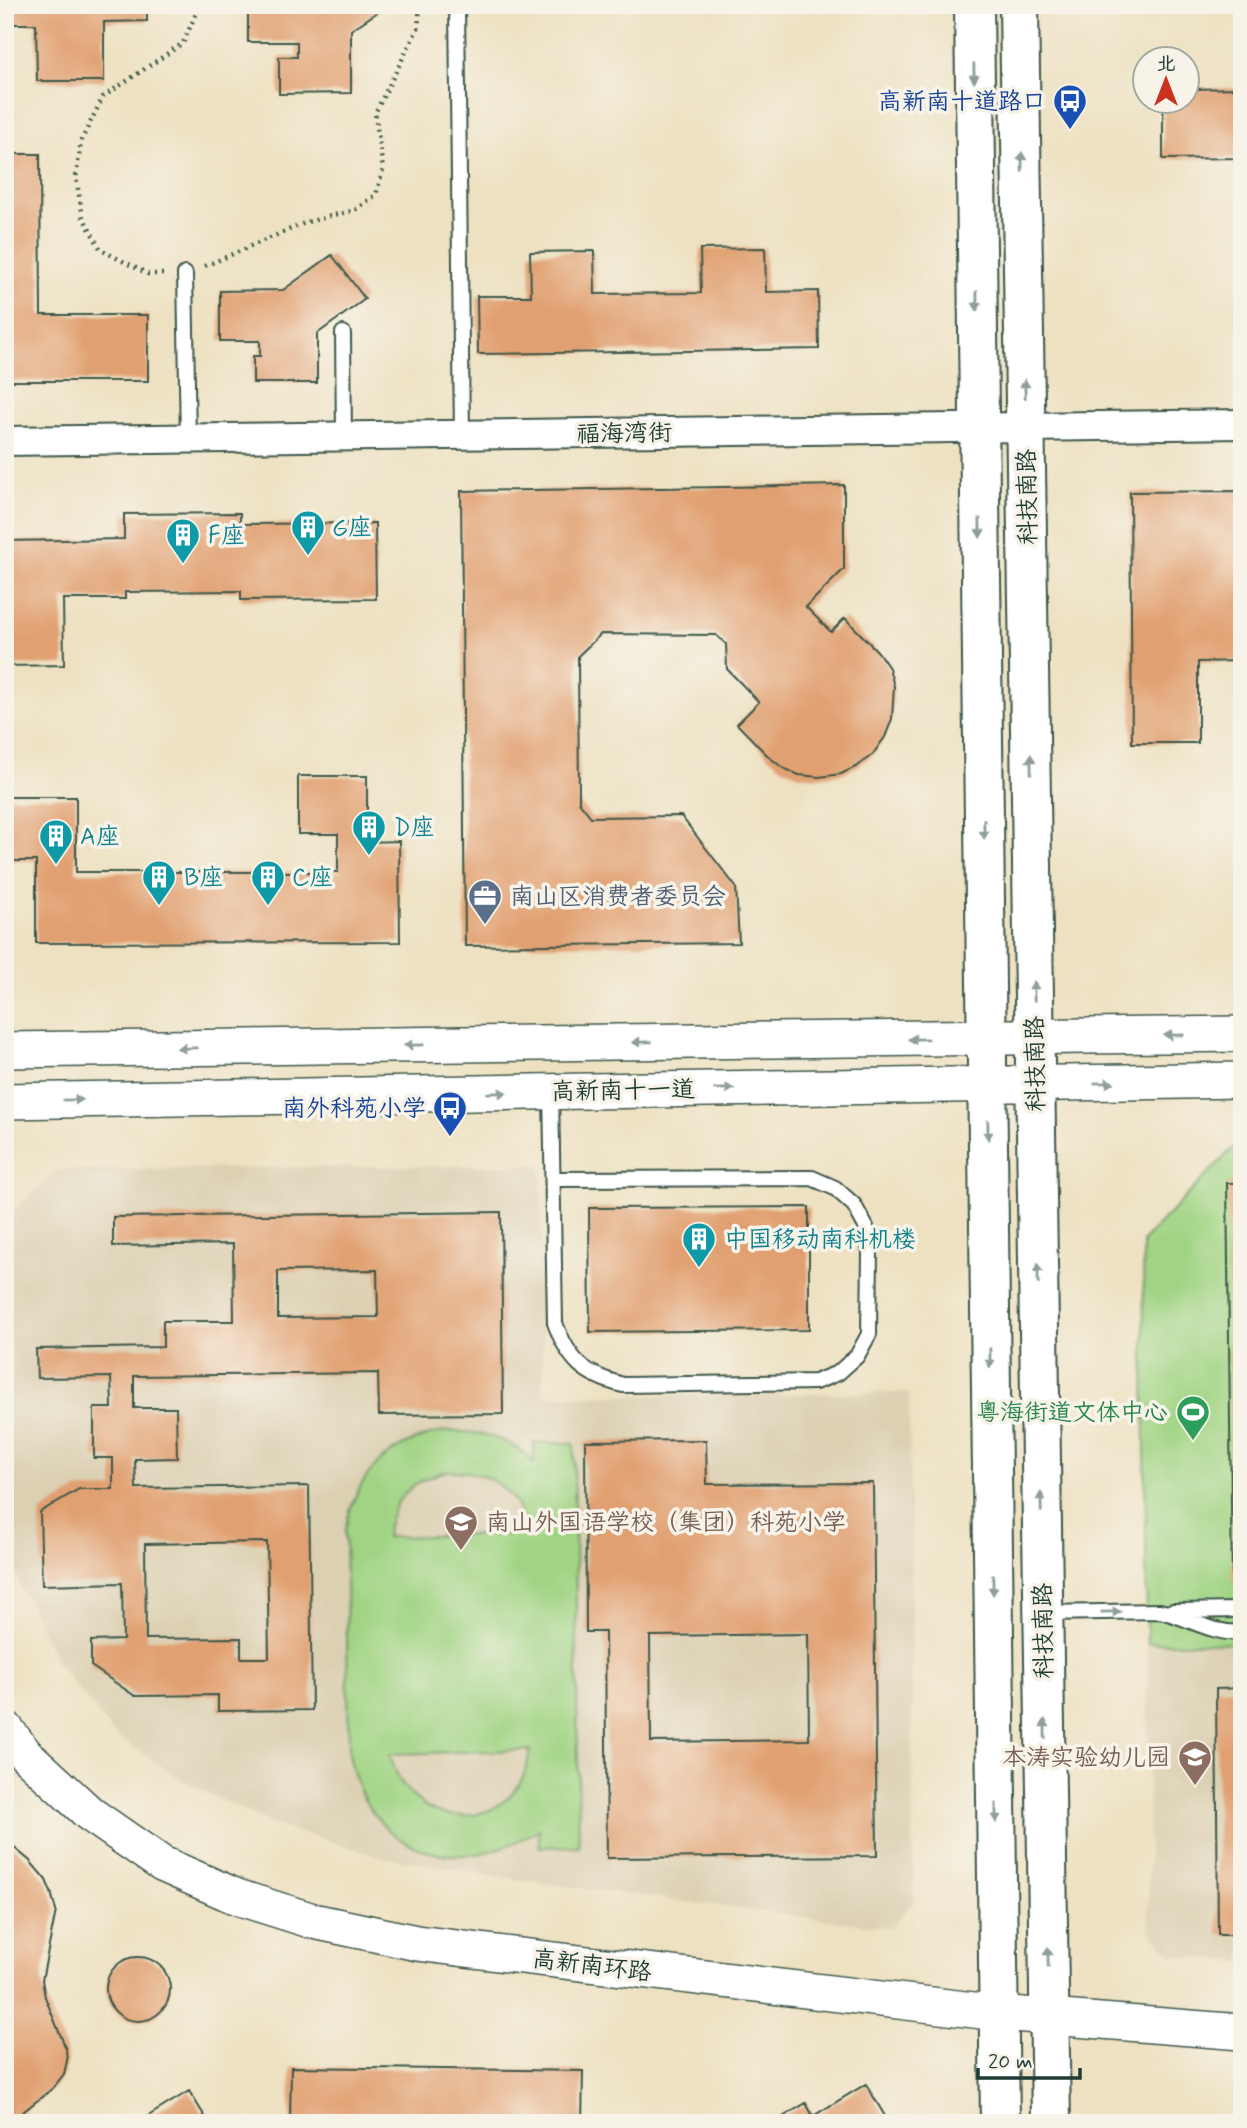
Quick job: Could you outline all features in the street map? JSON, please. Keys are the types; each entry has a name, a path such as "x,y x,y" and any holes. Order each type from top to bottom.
{"main road":[{"name":"科技南路","path":"974,5 1000,2123"},
{"name":"科技南路","path":"1019,5 1051,2123"}],"street":[{"name":"福海湾街","path":"5,442 1242,424"},
{"name":"高新南十一道","path":"5,1050 1242,1034"},
{"name":"高新南十一道","path":"5,1101 1242,1080"},
{"name":"高新南环路","path":"5,1728 25,1754 90,1814 162,1864 237,1897 313,1921 416,1943 999,2014 1242,2032"}],"lane":[{"path":"457,5 462,435"},
{"path":"185,274 188,439"},
{"path":"343,333 344,437"},
{"path":"551,1092 555,1323 563,1346 578,1365 599,1379 623,1385 815,1382 838,1373 857,1356 869,1334 870,1252 866,1227 854,1205 835,1188 812,1178 553,1179"},
{"path":"1043,1613 1242,1610"},
{"path":"1160,1611 1174,1614 1205,1628 1242,1633"}],"path":[{"path":"200,5 183,43 103,97 81,141 76,178 82,217 101,250 148,274 185,274 307,222 355,210 376,195 383,169 374,113 418,27 420,5"}],"shaded area":[{"name":"南山外国语学校（集团）科苑小学","path":"541,1165 543,1396 909,1393 914,1901 890,1928 527,1881 382,1857 272,1824 186,1783 112,1732 58,1664 18,1581 5,1523 5,1218 57,1170"},
{"name":"本涛实验幼儿园","path":"1147,1643 1242,1643 1242,1962 1172,1955 1149,1930"}],"green space":[{"name":"粤海街道文体中心","path":"1242,1142 1242,1643 1147,1643 1143,1241 1238,1143"},
{"path":"447,1431 483,1435 516,1447 534,1463 534,1443 574,1443 579,1846 539,1847 539,1829 508,1845 477,1854 447,1855 420,1849 395,1835 374,1815 359,1787 349,1753 345,1531 357,1492 378,1463 408,1443","holes":["448,1471 477,1474 500,1486 517,1506 527,1534 386,1537 393,1512 405,1493 423,1480","530,1750 523,1778 508,1798 487,1811 464,1816 441,1813 419,1802 401,1782 390,1754"]}],"building":[{"path":"5,5 147,5 147,21 104,22 104,81 37,81 36,24 5,24"},
{"path":"248,5 388,5 351,30 351,93 279,94 279,57 297,57 297,42 248,42"},
{"path":"1242,88 1242,158 1163,159 1163,116 1202,116 1202,89"},
{"path":"5,154 40,154 41,315 148,315 148,381 5,381"},
{"path":"765,248 766,292 818,291 819,349 478,354 477,296 531,296 530,252 594,251 595,294 701,293 700,249"},
{"path":"332,255 365,299 317,334 317,383 253,383 253,356 260,356 260,341 220,341 220,291 283,290"},
{"path":"844,485 844,569 806,607 831,632 845,618 878,652 889,668 894,686 892,719 885,737 873,754 858,766 841,774 819,777 799,775 783,768 769,757 737,724 759,702 727,669 726,644 716,635 601,634 578,656 579,802 591,817 681,816 736,887 739,943 465,946 461,491"},
{"path":"1242,491 1242,661 1198,662 1198,743 1132,743 1130,492"},
{"path":"240,513 240,524 375,523 376,599 241,600 241,591 125,592 125,599 63,599 64,665 5,666 5,541 124,539 124,514"},
{"path":"298,776 367,776 367,842 399,841 400,942 36,943 36,861 5,861 5,797 76,797 76,872 338,872 338,834 298,834"},
{"path":"1227,1183 1242,1183 1242,1581 1232,1581"},
{"name":"中国移动南科机楼","path":"809,1207 809,1330 590,1332 589,1208"},
{"path":"501,1212 503,1414 379,1415 378,1373 134,1376 134,1408 176,1408 177,1458 135,1459 136,1488 309,1486 312,1710 218,1711 218,1695 135,1696 91,1666 91,1641 123,1640 122,1583 42,1585 40,1512 79,1489 113,1489 113,1458 94,1458 94,1408 112,1408 111,1377 37,1378 36,1349 163,1347 163,1321 234,1321 233,1244 113,1246 113,1217","holes":["377,1270 378,1317 278,1318 278,1271","267,1542 269,1658 241,1658 241,1638 146,1639 145,1544"]},
{"path":"706,1440 707,1484 873,1483 877,1856 607,1858 605,1632 586,1632 585,1441","holes":["808,1634 809,1740 651,1742 650,1636"]},
{"path":"1242,1688 1242,1935 1218,1935 1216,1689"},
{"path":"5,1840 30,1861 46,1880 51,1892 56,1911 42,1980 45,1997 66,2049 67,2061 64,2074 53,2088 9,2123 5,2123"},
{"path":"138,1957 156,1963 164,1971 170,1989 164,2007 156,2015 138,2021 120,2015 112,2007 106,1989 112,1971 120,1963"},
{"path":"291,2067 583,2071 582,2123 327,2123 290,2120"},
{"path":"866,2084 889,2123 773,2123 806,2103 813,2116"},
{"path":"189,2091 209,2123 137,2123"}],"place":[{"name":"高新南十道路口","path":"1070,131"},
{"name":"G座","path":"308,557"},
{"name":"F座","path":"183,565"},
{"name":"D座","path":"369,857"},
{"name":"A座","path":"56,866"},
{"name":"B座","path":"159,907"},
{"name":"C座","path":"268,907"},
{"name":"南山区消费者委员会","path":"485,926"},
{"name":"南外科苑小学","path":"450,1138"},
{"name":"中国移动南科机楼","path":"699,1269"},
{"name":"粤海街道文体中心","path":"1193,1442"},
{"name":"南山外国语学校（集团）科苑小学","path":"461,1552"},
{"name":"本涛实验幼儿园","path":"1195,1787"}]}
